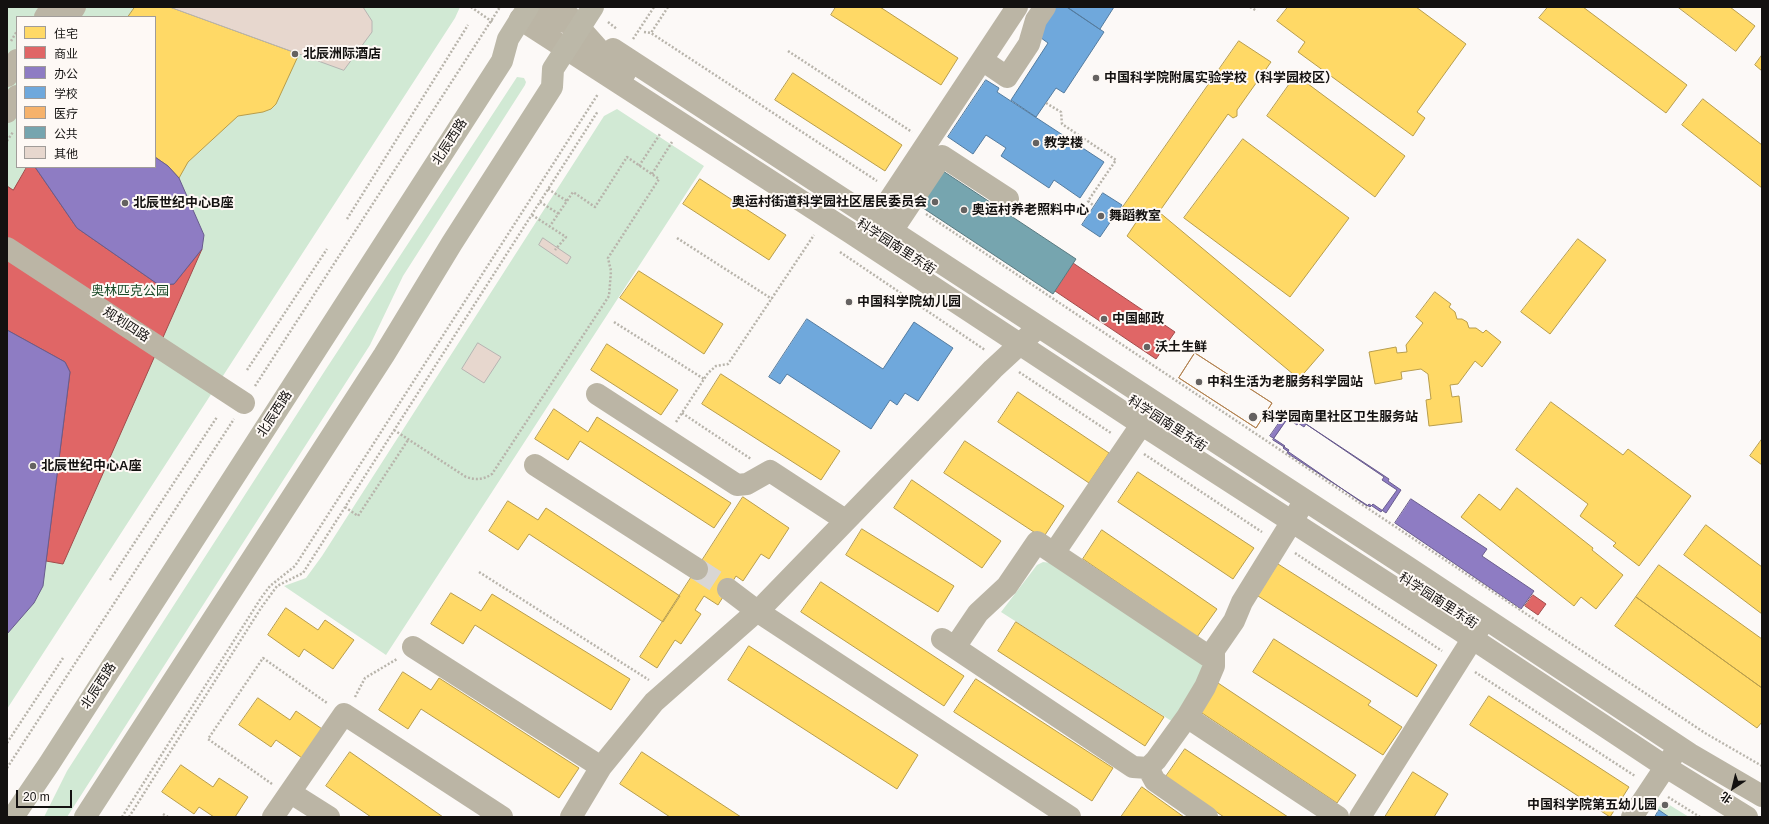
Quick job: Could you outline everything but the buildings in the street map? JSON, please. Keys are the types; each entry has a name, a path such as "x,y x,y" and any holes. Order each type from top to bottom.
{"main road":[{"path":"85,817 384,355 452,243 552,87 553,69 593,7"},
{"name":"北辰西路","path":"13,817 54,757 502,61 508,39 525,11"}],"street":[{"path":"46,16 52,7"},
{"path":"69,16 75,7"},
{"path":"551,7 580,28"},
{"path":"561,7 580,28"},
{"path":"877,232 894,192 1017,7"},
{"path":"982,60 1007,77 1029,44 1036,20 1045,7"},
{"path":"525,11 580,28"},
{"path":"525,11 566,49 636,93 877,232"},
{"name":"科学园南里东街","path":"580,28 603,54 624,72 877,232 1030,335 1479,628 1672,757 1762,810"},
{"path":"7,76 16,62"},
{"path":"7,112 16,98"},
{"path":"877,232 942,156 1008,199"},
{"name":"规划四路","path":"7,248 244,403"},
{"path":"571,817 601,767 654,702 757,611 993,369 1030,335"},
{"path":"597,394 664,439 737,485 747,484 770,471 845,520"},
{"path":"1054,553 1149,413"},
{"path":"535,465 697,568"},
{"path":"1214,660 1037,542 1007,586 948,643 1133,767 1148,768 1156,760 1187,717 1205,687 1214,666 1214,660 1214,650 1234,620 1242,602 1298,510"},
{"path":"728,589 757,611 1070,817"},
{"path":"1360,817 1479,628"},
{"path":"413,647 601,767"},
{"path":"274,817 344,714 502,817"},
{"path":"1187,717 1338,817"},
{"path":"1632,817 1672,757"},
{"path":"1672,757 1762,796"},
{"path":"1672,757 1747,817"},
{"path":"1148,768 1155,780 1207,817"},
{"path":"290,794 329,817"}],"path":[{"path":"633,40 654,7"},
{"path":"651,33 668,7"},
{"path":"1250,7 1257,11"},
{"path":"347,219 468,25"},
{"path":"7,46 16,32"},
{"path":"644,32 651,33 894,192"},
{"path":"788,51 927,142"},
{"path":"122,817 261,598 270,586 299,561 601,89"},
{"path":"1046,103 1061,112 1062,124 1116,160 1088,201 1094,206"},
{"path":"129,817 261,608 277,586 303,572 598,111"},
{"path":"7,141 16,128"},
{"path":"639,166 658,136"},
{"path":"652,174 672,142"},
{"path":"394,430 466,477 475,480 485,479 492,474 609,296 612,271 608,258 659,179 627,157 595,207 573,192 550,226"},
{"path":"548,189 567,201"},
{"path":"540,202 559,214"},
{"path":"923,211 1704,733 1762,766"},
{"path":"532,215 566,237 555,250"},
{"path":"664,439 708,373 716,366 728,364 814,235"},
{"path":"677,238 772,299"},
{"path":"247,370 328,249"},
{"path":"614,322 704,379"},
{"path":"1016,370 1115,435"},
{"path":"682,414 770,471"},
{"path":"110,580 217,417"},
{"path":"345,507 358,516 408,439"},
{"path":"1142,452 1458,661 1700,817"},
{"path":"479,572 650,680"},
{"path":"290,794 208,739 263,658 344,714 365,678 404,655 413,647"},
{"path":"7,743 63,658"},
{"path":"163,814 168,817"}],"green space":[{"name":"奥林匹克公园","path":"7,7 460,7 455,18 7,709"},
{"path":"517,77 524,78 526,82 525,85 403,276 370,345 67,817 44,817 67,771 326,369"},
{"path":"617,109 704,166 386,655 284,586 306,578 322,556 604,116"},
{"path":"1043,562 1052,563 1201,662 1204,669 1173,722 1001,612 1037,565"},
{"name":"中国科学院第五幼儿园","path":"1663,801 1689,817 1669,817 1657,810"}],"tunnel":[{"path":"697,569 728,589"}],"place":[{"name":"北辰洲际酒店","path":"295,54"},
{"name":"中国科学院附属实验学校（科学园校区）","path":"1096,78"},
{"name":"教学楼","path":"1036,143"},
{"name":"奥运村街道科学园社区居民委员会","path":"935,202"},
{"name":"北辰世纪中心B座","path":"125,203"},
{"name":"奥运村养老照料中心","path":"964,210"},
{"name":"舞蹈教室","path":"1101,216"},
{"name":"中国科学院幼儿园","path":"849,302"},
{"name":"中国邮政","path":"1104,319"},
{"name":"沃土生鲜","path":"1147,347"},
{"name":"中科生活为老服务科学园站","path":"1199,382"},
{"name":"科学园南里社区卫生服务站","path":"1253,417"},
{"name":"北辰世纪中心A座","path":"33,466"},
{"name":"中国科学院第五幼儿园","path":"1665,805"}]}
